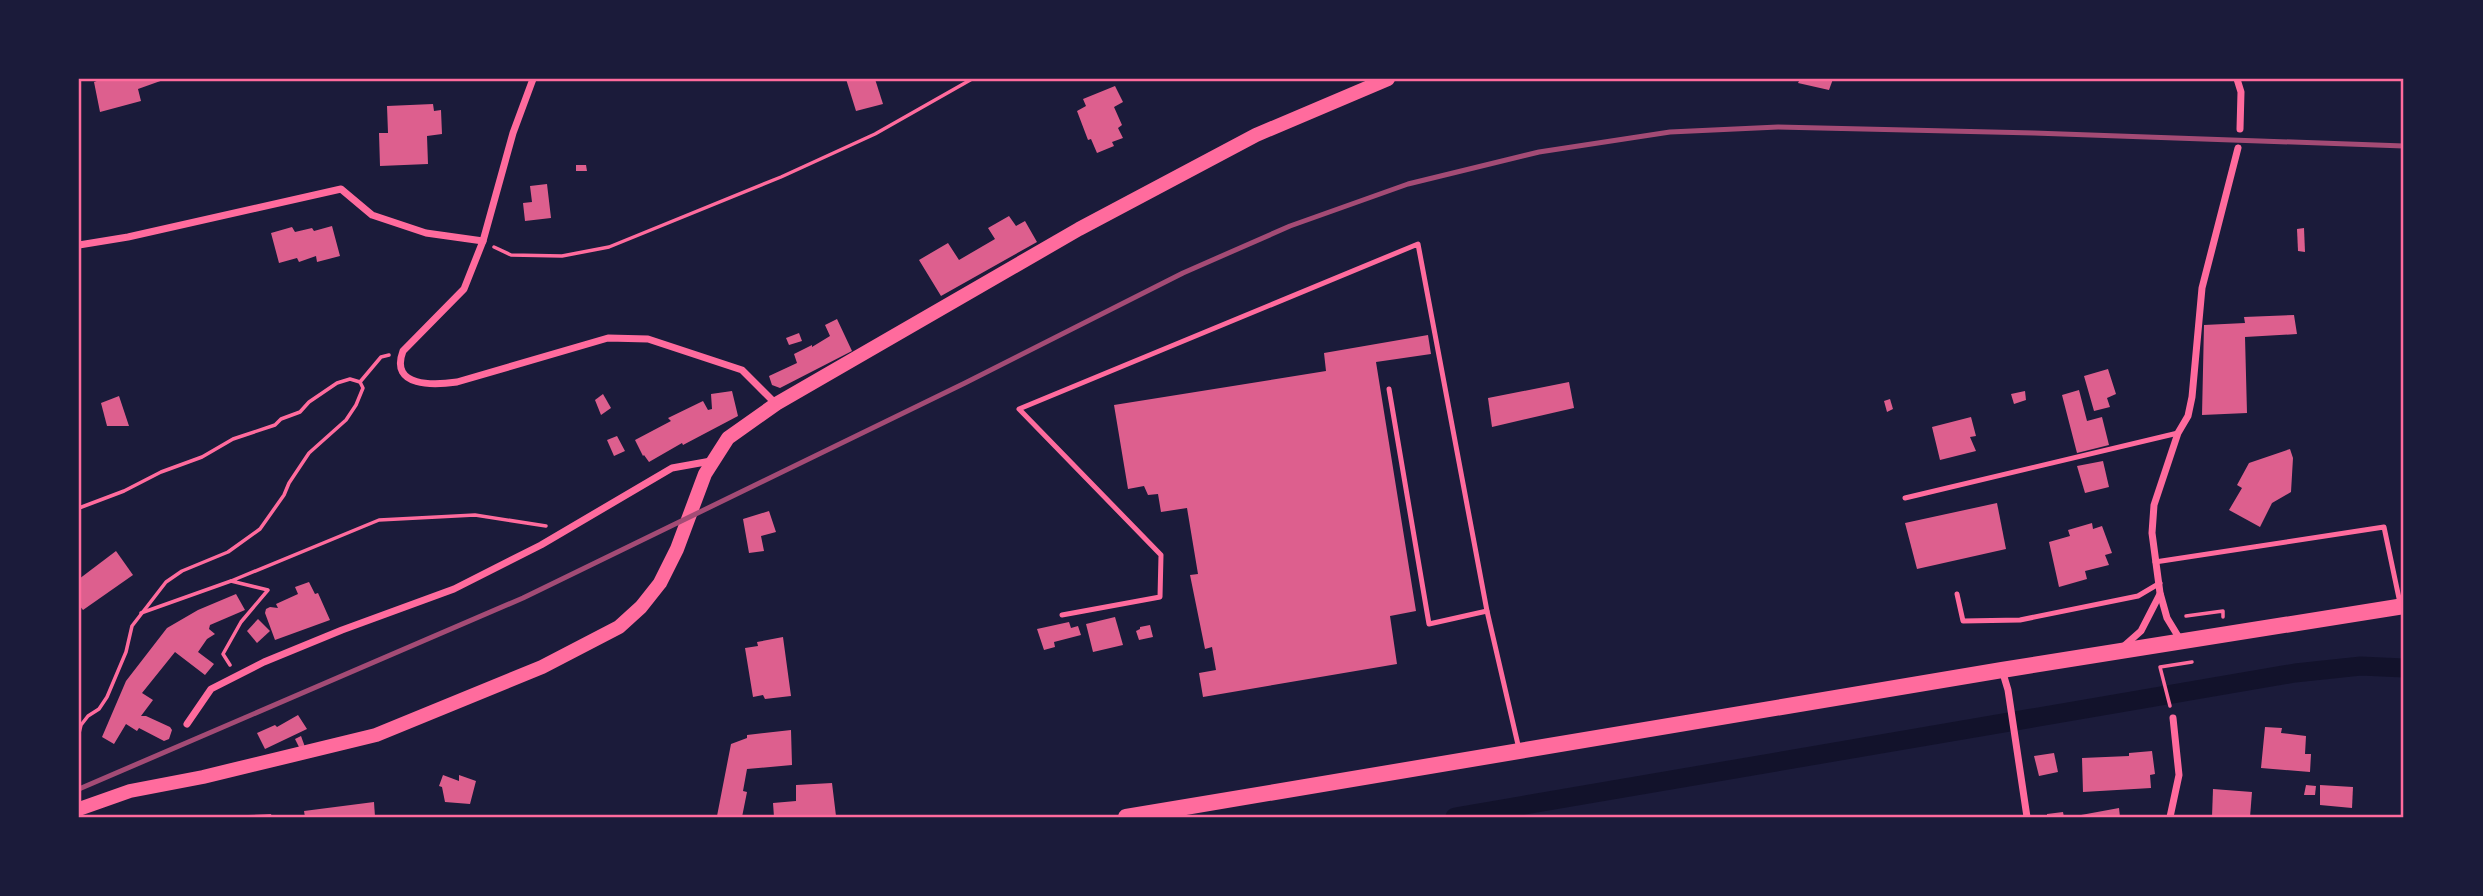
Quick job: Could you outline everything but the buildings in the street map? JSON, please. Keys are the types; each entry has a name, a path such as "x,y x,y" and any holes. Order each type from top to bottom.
{"main road":[{"path":"79,809 130,791 203,777 376,735 542,667 619,627 641,607 660,583 677,549 705,474 728,438 776,404 1079,229 1256,135 1388,79"},
{"path":"1126,817 2002,670 2403,606"}],"street":[{"path":"533,79 513,133 483,241 464,289 403,351 401,368 408,378 419,383 457,382 608,338 648,339 742,370 776,404"},
{"path":"2237,79 2241,92 2240,129"},
{"path":"2182,642 2167,618 2160,593 2152,533 2154,505 2178,433 2188,416 2202,288 2238,148"},
{"path":"79,245 128,237 341,189 372,215 425,233 483,241"},
{"path":"187,724 211,689 236,676 342,630 454,589 541,545 672,468 714,460"},
{"path":"2118,651 2141,631 2160,593"},
{"path":"2002,670 2008,690 2027,817"},
{"path":"2170,817 2179,775 2173,718"}],"lane":[{"path":"1062,615 1160,597 1161,555 1019,409 1418,244 1487,611 1519,752"},
{"path":"1389,389 1429,624 1487,611"},
{"path":"1905,498 2178,433"},
{"path":"2155,562 2384,527 2403,606"},
{"path":"1957,594 1963,621 2020,620 2138,596 2160,583"}],"path":[{"path":"483,241 511,255 562,256 609,247 782,177 875,134 972,79"},
{"path":"360,382 381,357 403,351"},
{"path":"79,508 202,457 233,439 275,425 281,419 300,412 309,402 337,383 350,379 360,382 363,388 346,421 309,453 260,529 228,552 182,570 166,582 132,626 127,652 107,697 99,709 88,716 79,733"},
{"path":"141,613 231,581 379,520 475,515 567,529"},
{"path":"231,581 268,590 241,622 223,654 236,676"},
{"path":"2186,617 2222,611"},
{"path":"2173,718 2160,667 2192,662"}],"waterway":[{"path":"1455,817 2295,673 2361,666 2404,668"}],"railway":[{"path":"79,789 523,598 965,383 1183,273 1290,226 1408,184 1539,152 1670,132 1778,127 2404,146"}]}
